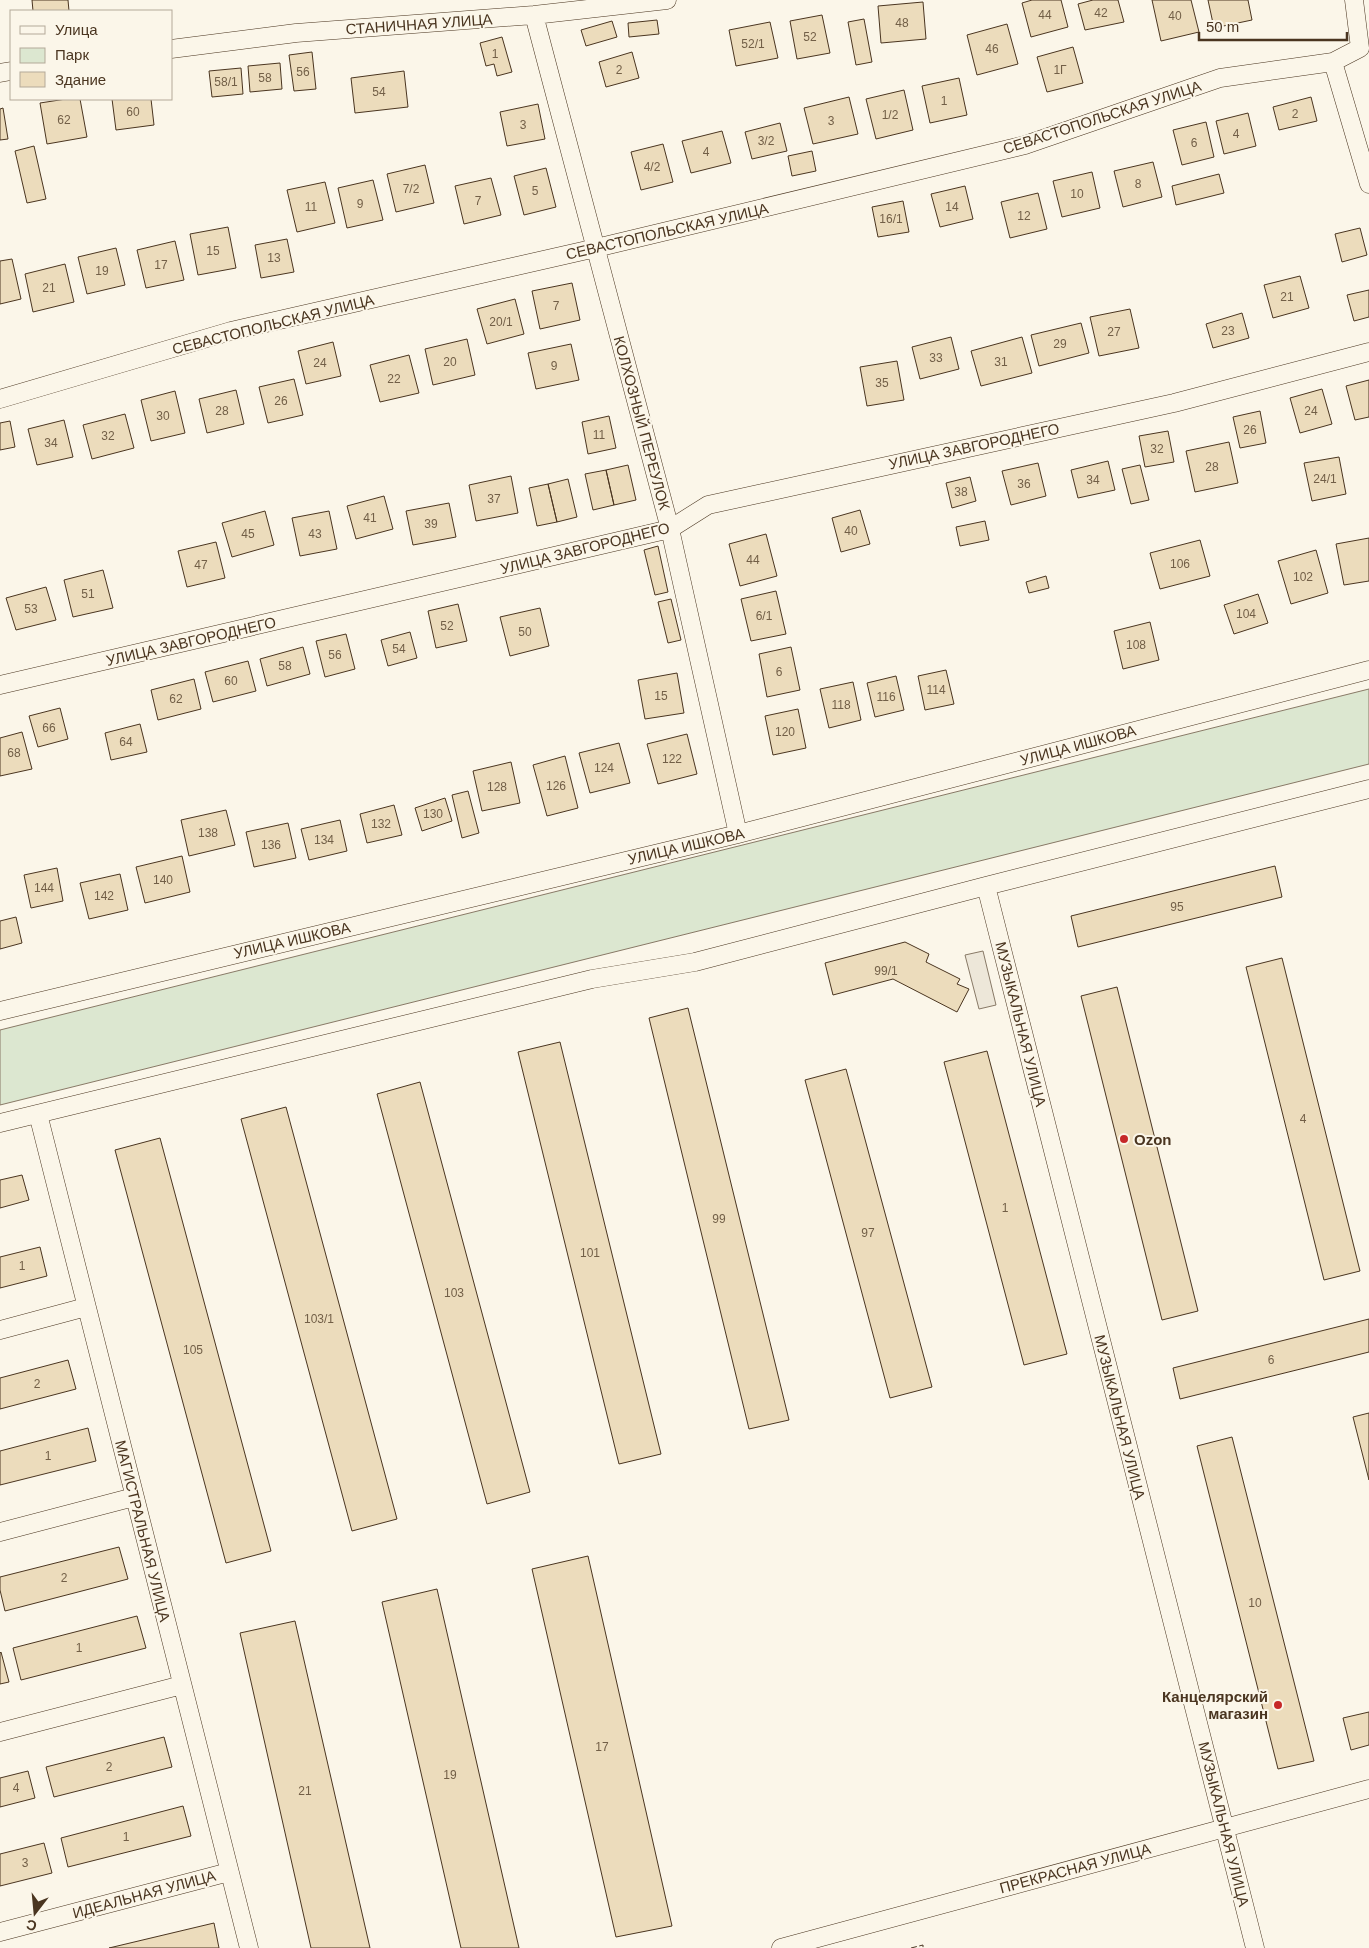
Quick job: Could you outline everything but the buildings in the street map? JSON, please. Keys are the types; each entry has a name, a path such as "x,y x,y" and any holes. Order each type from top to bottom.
{"street":[{"name":"СТАНИЧНАЯ УЛИЦА","path":"172,50 296,33 534,15 667,0"},
{"path":"1354,0 1360,48 1333,62 1369,184"},
{"name":"КОЛХОЗНЫЙ ПЕРЕУЛОК","path":"534,15 670,529 738,834"},
{"name":"СЕВАСТОПОЛЬСКАЯ УЛИЦА","path":"0,399 231,331 596,248 1025,145 1220,78 1333,62"},
{"name":"УЛИЦА ЗАВГОРОДНЕГО","path":"0,685 670,529 708,505 1174,403 1369,352"},
{"name":"УЛИЦА ИШКОВА","path":"0,1011 738,834 1369,670"},
{"path":"0,1123 592,979 695,962 1369,789"},
{"name":"МУЗЫКАЛЬНАЯ УЛИЦА","path":"986,886 1255,1948"},
{"name":"МАГИСТРАЛЬНАЯ УЛИЦА","path":"38,1114 248,1948"},
{"path":"0,1330 86,1308"},
{"path":"0,1532 134,1497"},
{"path":"0,1732 182,1685"},
{"name":"ПРЕКРАСНАЯ УЛИЦА","path":"781,1948 1369,1789"},
{"name":"ИДЕАЛЬНАЯ УЛИЦА","path":"0,1932 229,1872"}],"green space":[{"path":"1369,689 1369,764 0,1105 0,1030"}],"shaded area":[{"path":"983,951 996,1005 979,1009 965,955"}],"fence":[{"path":"911,1948 923,1945 923,1948"}],"place":[{"name":"Ozon","path":"1124,1139"},
{"name":"Канцелярский магазин","path":"1278,1705"}]}
